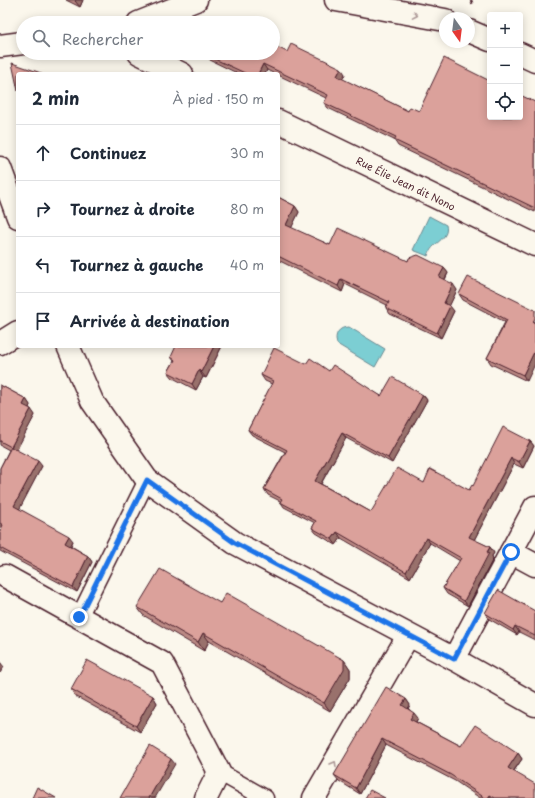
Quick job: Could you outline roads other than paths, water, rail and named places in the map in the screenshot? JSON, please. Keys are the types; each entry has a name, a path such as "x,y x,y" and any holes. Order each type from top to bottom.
{"street":[{"path":"156,16 196,0"},
{"path":"336,0 439,19"},
{"path":"475,34 487,39"},
{"path":"0,46 16,44"},
{"path":"523,55 535,61"},
{"path":"153,60 178,72"},
{"name":"Rue Élie Jean dit Nono","path":"280,122 535,245"},
{"path":"0,168 16,212"},
{"path":"0,343 16,333"},
{"path":"69,348 92,401 147,480 235,543 408,636 454,659 535,705"},
{"path":"454,659 535,507"},
{"path":"511,552 535,565"},
{"path":"5,576 162,663 219,772 206,798"},
{"path":"314,798 408,636"}],"lane":[{"path":"79,617 147,480"},
{"path":"219,772 265,798"}],"water":[{"path":"429,216 446,225 446,230 443,238 433,247 428,256 413,250"},
{"path":"349,327 385,349 375,367 337,344 336,338 338,332 342,328"}]}
